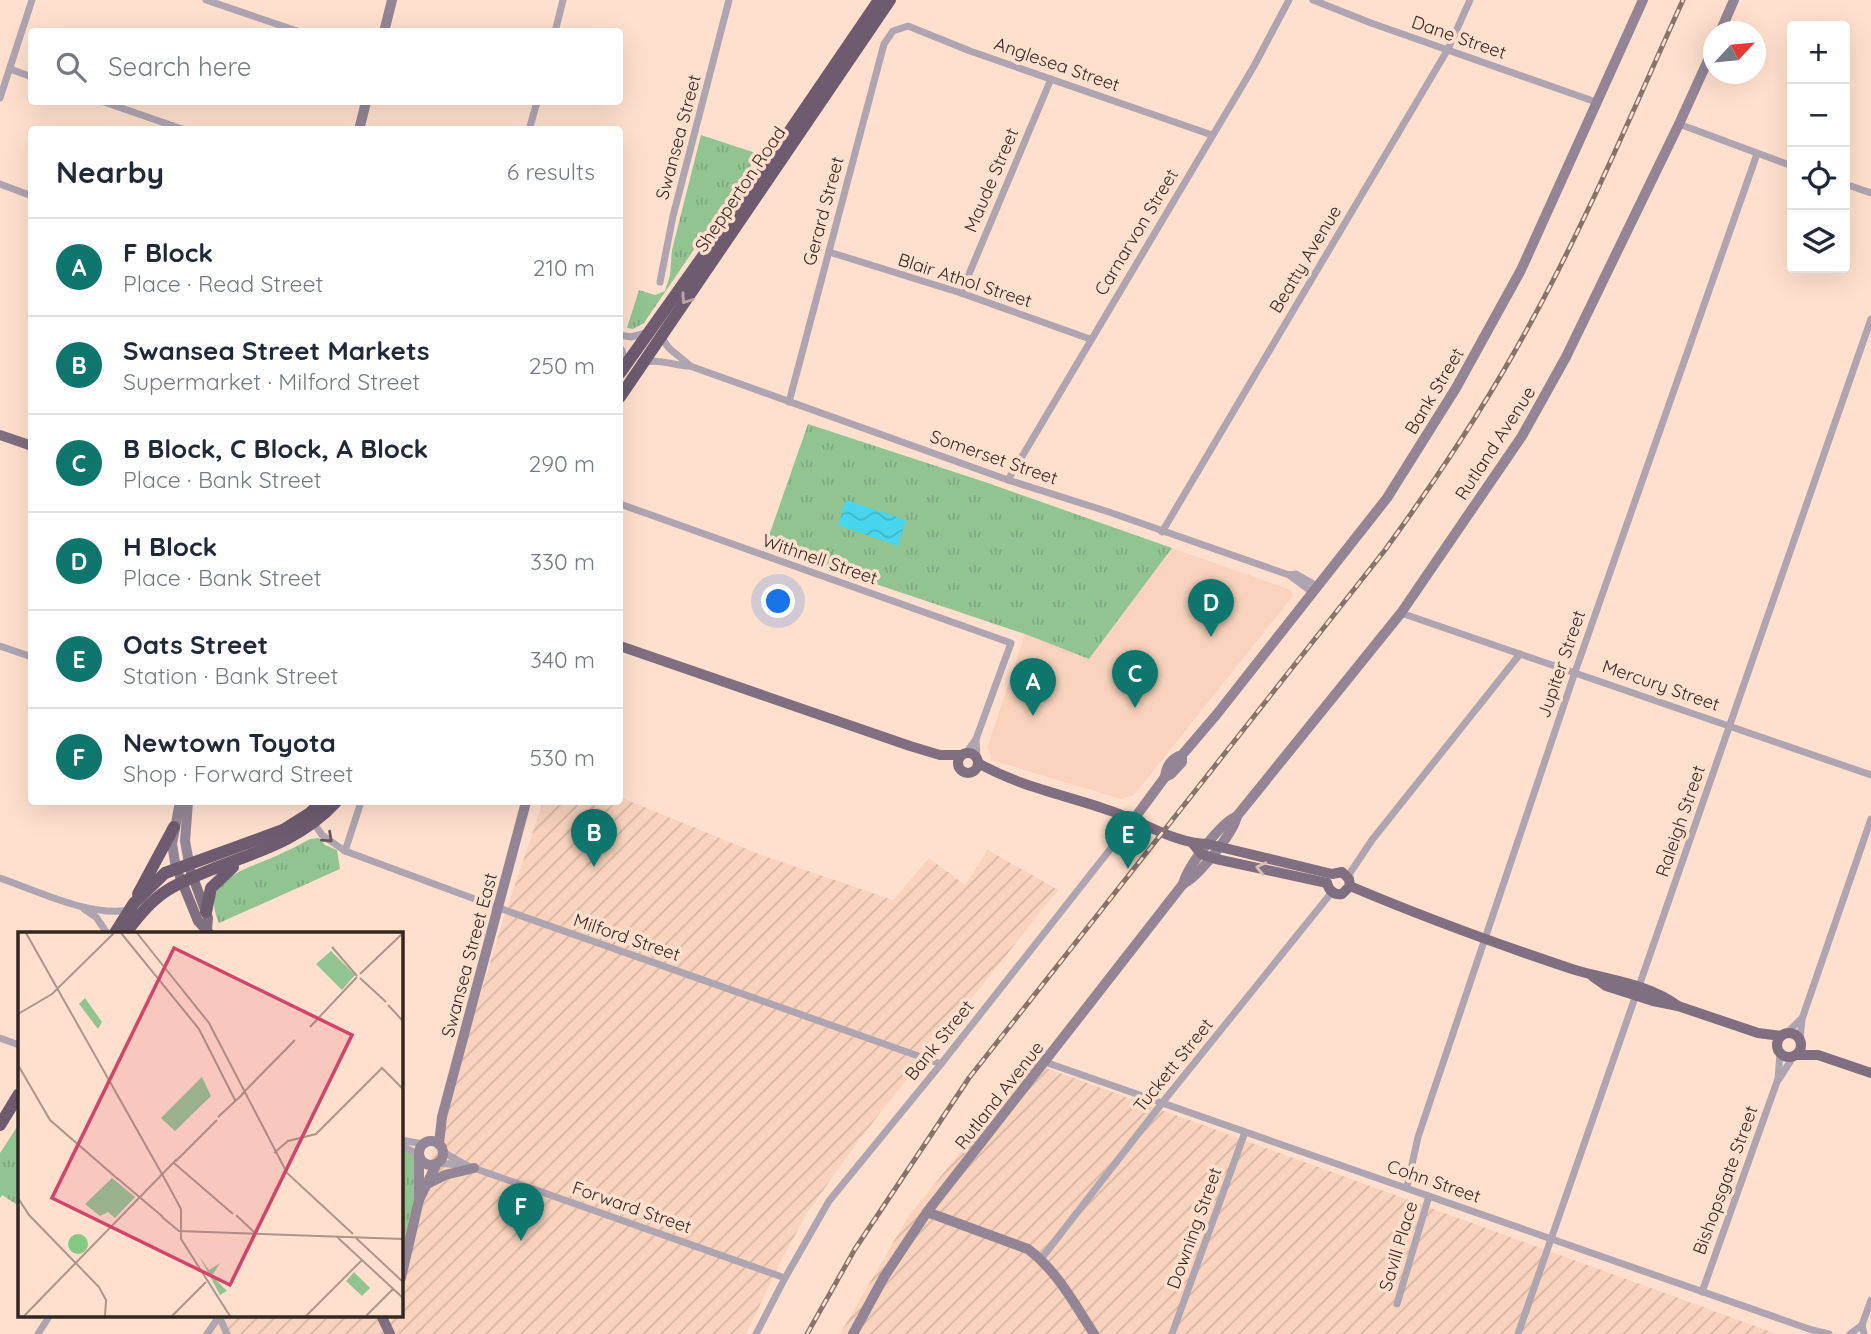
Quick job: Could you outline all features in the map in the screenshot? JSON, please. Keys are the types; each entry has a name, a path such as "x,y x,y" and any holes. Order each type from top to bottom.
{"highway":[{"name":"Shepperton Road","path":"623,367 740,204 879,0"},
{"name":"Shepperton Road","path":"623,392 890,0"},
{"path":"132,907 155,882 176,868 283,830 319,805"},
{"path":"127,932 136,919 172,888 284,842 333,805"},
{"path":"116,932 132,907 147,873 174,827"},
{"path":"206,912 215,882 248,857"},
{"path":"0,1125 18,1096"}],"main road":[{"path":"0,435 28,445"},
{"path":"623,647 940,755 969,761 1047,793 1134,819 1193,844 1213,846 1330,883 1342,894 1349,881"},
{"path":"1193,844 1206,856 1330,883"},
{"path":"189,863 188,881 198,921 208,931"},
{"path":"176,868 188,881 206,912 208,931"},
{"path":"1330,883 1338,872 1349,881 1485,938 1590,975 1608,977 1637,991 1781,1042"},
{"path":"1781,1042 1794,1034 1818,1055 1871,1073"},
{"path":"1795,1056 1801,1050 1800,1041"},
{"path":"1781,1042 1786,1057 1818,1055"}],"street":[{"path":"0,99 32,0"},
{"path":"206,0 288,28"},
{"path":"385,28 392,0"},
{"path":"556,28 563,0"},
{"name":"Swansea Street","path":"660,282 673,216 730,0"},
{"name":"Carnarvon Street","path":"1008,480 1254,66 1289,0"},
{"name":"Dane Street","path":"1313,0 1596,102"},
{"name":"Beatty Avenue","path":"1162,532 1448,49 1470,0"},
{"name":"Bank Street","path":"756,1334 829,1201 941,1064 1165,777 1182,762 1182,755 1387,498 1456,388 1521,270 1643,0"},
{"path":"1725,21 1734,0"},
{"name":"Anglesea Street","path":"893,31 908,26 1212,135"},
{"name":"Gerard Street","path":"789,402 884,44 893,31"},
{"path":"10,69 28,76"},
{"name":"Rutland Avenue","path":"853,1334 884,1277 927,1212 1183,884 1191,880 1213,846 1235,824 1237,816 1401,613 1522,436 1566,357 1703,70"},
{"name":"Maude Street","path":"961,293 1051,79"},
{"path":"113,105 173,126"},
{"path":"360,126 365,105"},
{"path":"530,126 536,105"},
{"path":"1679,124 1787,164"},
{"name":"Jupiter Street","path":"1406,1188 1411,1165 1485,938 1575,672 1757,154"},
{"path":"0,184 28,194"},
{"path":"1850,186 1871,193"},
{"name":"Blair Athol Street","path":"829,252 961,293 1090,339"},
{"name":"Raleigh Street","path":"1518,1334 1871,319"},
{"path":"623,336 631,337 646,332"},
{"name":"Somerset Street","path":"662,334 665,345 690,366"},
{"name":"Somerset Street","path":"641,364 656,361 675,366 690,366 1008,480 1289,575 1296,574 1314,589"},
{"name":"Withnell Street","path":"623,506 1011,643 969,761"},
{"name":"Mercury Street","path":"1401,613 1871,778"},
{"path":"0,646 28,656"},
{"path":"1349,881 1372,840 1520,654"},
{"path":"176,868 172,844 179,805"},
{"path":"188,805 185,841 189,863"},
{"path":"345,851 360,805"},
{"name":"Swansea Street East","path":"437,1164 441,1148 442,1117 525,805"},
{"path":"1800,1041 1802,1018 1871,819"},
{"name":"Milford Street","path":"313,822 322,835 345,851 941,1064"},
{"path":"0,878 81,906 107,911 132,907"},
{"name":"Tuckett Street","path":"1041,1259 1330,883"},
{"path":"81,906 96,917 106,932"},
{"path":"1781,1042 1802,1018"},
{"path":"0,1038 18,1045"},
{"name":"Bishopsgate Street","path":"1702,1292 1778,1079 1781,1042"},
{"name":"Bishopsgate Street","path":"1778,1079 1795,1056"},
{"name":"Cohn Street","path":"1045,1062 1814,1332 1829,1334"},
{"name":"Swansea Street East","path":"418,1156 442,1117"},
{"name":"Downing Street","path":"1172,1334 1245,1132"},
{"path":"402,1143 425,1142 441,1148"},
{"path":"402,1144 427,1165 437,1164 419,1200"},
{"name":"Forward Street","path":"441,1148 471,1167 785,1278"},
{"path":"402,1274 419,1200 418,1156"},
{"name":"Forward Street","path":"437,1164 471,1167"},
{"path":"428,1184 445,1175 471,1167"},
{"name":"Savill Place","path":"1397,1304 1429,1196"},
{"path":"927,1212 1014,1242 1041,1259 1059,1279 1094,1334"},
{"path":"1864,1334 1862,1325 1871,1300"},
{"path":"38,1334 49,1316"},
{"path":"207,1334 220,1316"},
{"path":"220,1316 227,1334"},
{"path":"1850,1334 1862,1325"}],"shaded area":[{"path":"1172,548 1291,590 1293,596 1134,795 1121,799 991,760 987,748 1025,634 1089,659"},
{"path":"623,798 761,855 893,900 929,858 965,885 988,850 1058,890 865,1132 809,1210 746,1334 387,1334 392,1316 402,1316 402,1276 432,1154 504,917 542,805 623,805"},
{"path":"1035,1059 1046,1068 1777,1334 840,1334 908,1217"},
{"path":"220,1316 376,1316 385,1334 210,1334"}],"green space":[{"path":"701,135 759,154 644,323 633,329 627,328 639,290 655,295 665,291 670,275 672,250"},
{"path":"808,424 985,482 1172,548 1089,659 1025,634 765,547"},
{"path":"319,838 325,845 337,850 340,869 219,923 214,908 215,896 228,878 310,839"},
{"path":"18,1126 18,1205 2,1195 0,1198 0,1153"},
{"path":"402,1147 419,1157 419,1203 402,1274"}],"water":[{"path":"846,500 906,520 898,546 838,525"}],"railway":[{"path":"807,1334 855,1249 969,1078 1385,550 1462,439 1515,352 1552,283 1683,0"}],"place":[{"name":"H Block","path":"1211,637"},
{"name":"B Block, C Block, A Block","path":"1135,708"},
{"name":"F Block","path":"1033,716"},
{"name":"Swansea Street Markets","path":"594,867"},
{"name":"Oats Street","path":"1128,869"},
{"name":"Newtown Toyota","path":"521,1241"}]}
